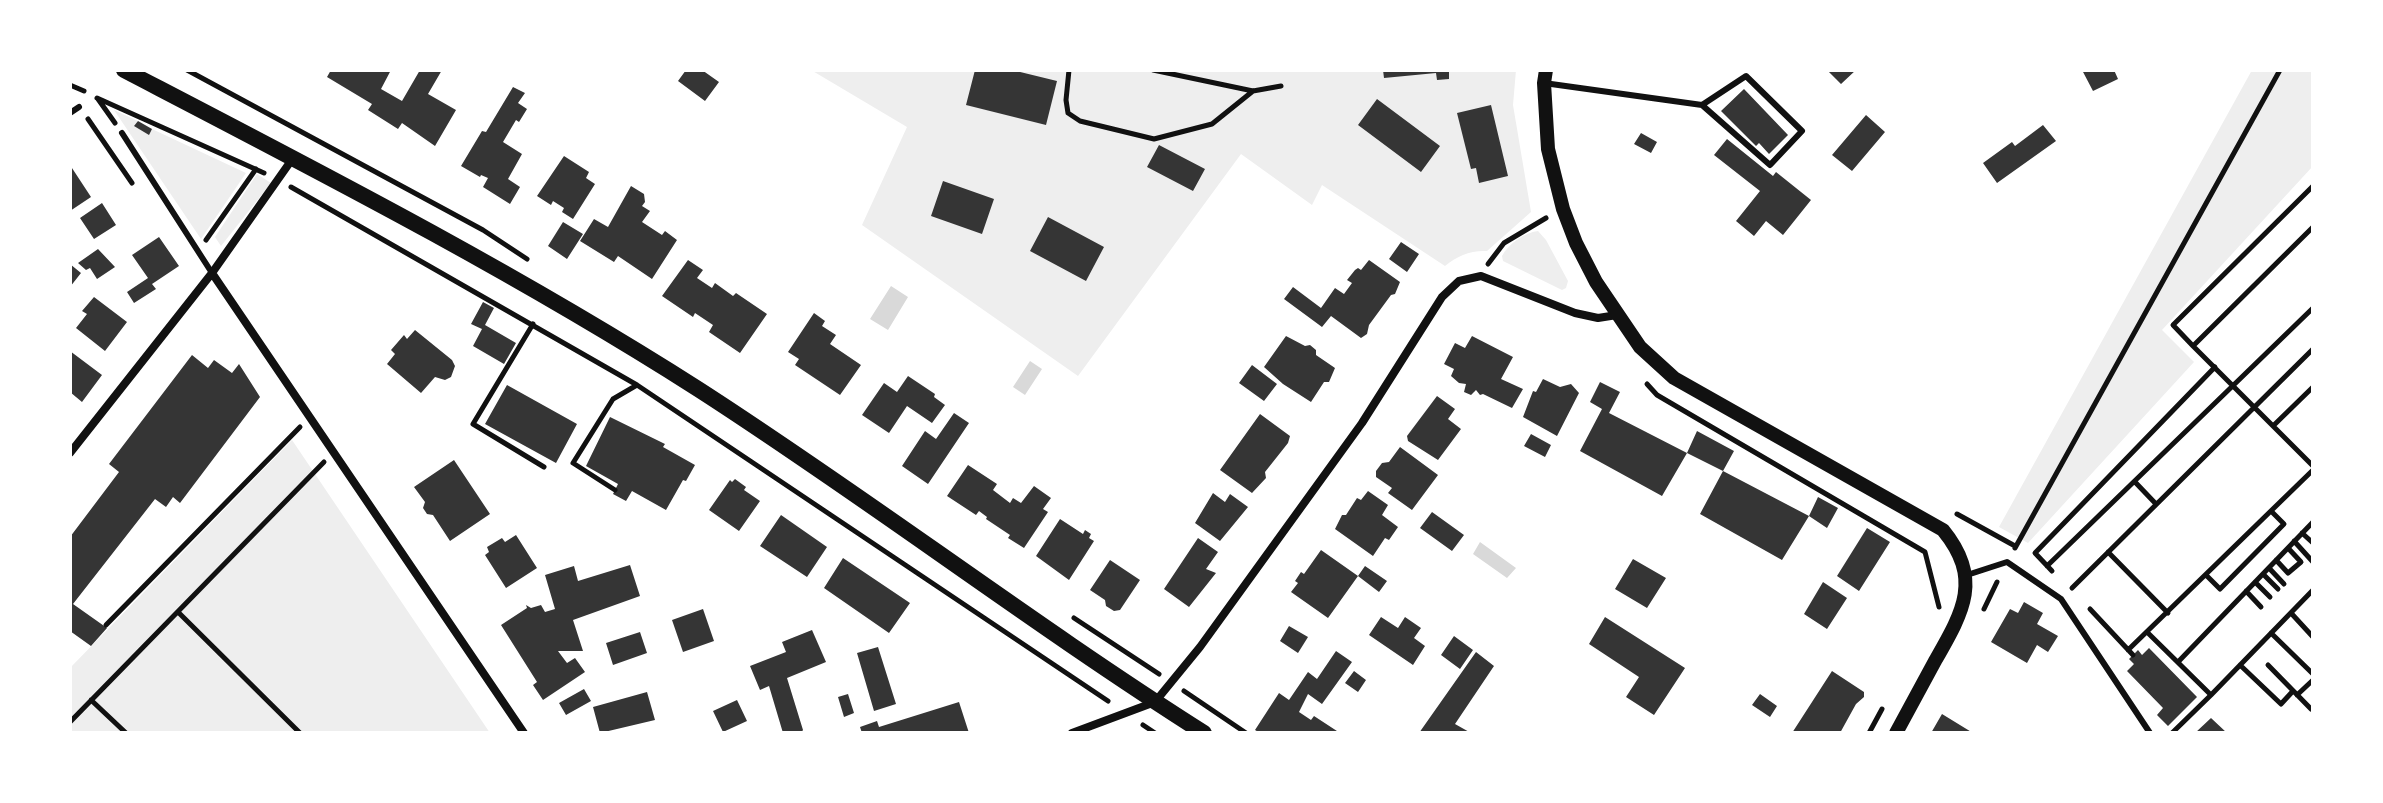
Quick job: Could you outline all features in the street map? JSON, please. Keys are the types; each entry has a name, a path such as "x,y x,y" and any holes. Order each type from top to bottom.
{"main road":[{"path":"124,70 293,157 530,286 698,389 1204,733"}],"street":[{"path":"1545,77 1548,149 1563,209 1582,256 1640,347 1674,378 1943,530 1958,548 1966,575 1959,618 1896,733"},
{"path":"70,453 212,273 293,157"},
{"path":"212,273 524,733"},
{"path":"1072,733 1155,702 1200,647 1353,435 1450,288 1459,281 1481,276 1575,313 1598,318 1617,315"}],"lane":[{"path":"1545,77 1702,105 1770,165 1802,131 1746,76 1702,105"},
{"path":"70,113 79,107"},
{"path":"122,133 212,273"},
{"path":"1966,575 2007,562 2061,599 2150,733"}],"path":[{"path":"1069,70 1068,113 1080,121 1154,139 1212,124 1253,91"},
{"path":"1153,70 1253,91 1281,86"},
{"path":"2007,562 2280,70"},
{"path":"122,133 97,98 256,169 199,252"},
{"path":"279,181 637,385 1155,733"},
{"path":"2071,589 2131,652 2313,468 2173,325 2313,186"},
{"path":"1491,259 1504,243 1549,216"},
{"path":"2193,346 2313,227"},
{"path":"2215,367 2035,553 2047,566 2313,308"},
{"path":"533,324 473,424 544,467"},
{"path":"2078,582 2313,349"},
{"path":"615,490 573,463 613,399 637,385"},
{"path":"2273,426 2313,387"},
{"path":"1657,395 1925,552 1940,608"},
{"path":"106,625 309,418"},
{"path":"70,722 314,470"},
{"path":"2135,482 2156,504"},
{"path":"1949,510 2016,547"},
{"path":"2206,575 2220,589 2284,524 2271,511"},
{"path":"2178,662 2313,522"},
{"path":"2302,533 2313,543"},
{"path":"2294,541 2313,562"},
{"path":"2276,560 2288,573 2301,562 2288,548"},
{"path":"2108,552 2168,613"},
{"path":"2269,568 2284,584"},
{"path":"2263,574 2278,589"},
{"path":"2255,582 2270,597"},
{"path":"2172,733 2313,590"},
{"path":"2246,591 2261,607"},
{"path":"178,612 300,733"},
{"path":"2291,613 2313,637"},
{"path":"2148,633 2211,695"},
{"path":"2240,665 2281,704 2313,677 2271,633"},
{"path":"2268,665 2311,709 2313,707"},
{"path":"1869,733 1889,698"},
{"path":"91,700 126,733"}],"shaded area":[{"path":"811,70 1516,70 1513,105 1531,212 1487,251 1464,254 1445,266 1322,185 1312,205 1241,154 1078,376 862,225 907,127"},
{"path":"2252,70 2313,70 2313,166 2162,330 2194,362 2028,543 1999,527"},
{"path":"114,110 138,121 135,126 149,134 152,129 246,173 201,239"},
{"path":"257,174 271,183 221,246 215,237"},
{"path":"1538,231 1568,281 1562,290 1503,261 1505,251 1517,239"},
{"path":"891,286 908,297 888,330 870,319"},
{"path":"1030,361 1042,369 1025,395 1013,387"},
{"path":"292,440 490,733 70,733 70,668"},
{"path":"1480,542 1516,568 1507,578 1473,554"}],"building":[{"path":"331,70 391,70 381,89 402,101 420,70 442,70 428,94 456,110 435,146 402,123 398,129 368,110 372,104 327,77"},
{"path":"686,70 702,70 719,82 705,101 678,81"},
{"path":"975,70 1012,70 1057,81 1046,125 966,105"},
{"path":"1383,70 1449,70 1449,79 1437,80 1436,73 1384,78"},
{"path":"1827,70 1856,70 1841,84"},
{"path":"2082,70 2114,70 2118,79 2093,91"},
{"path":"513,87 525,93 518,103 527,109 519,122 516,120 503,142 522,154 508,179 520,187 510,204 483,187 488,178 461,166"},
{"path":"1744,89 1788,135 1769,154 1759,143 1756,146 1721,111"},
{"path":"1377,99 1440,146 1421,172 1358,125"},
{"path":"1491,105 1508,176 1479,183 1476,168 1471,169 1457,113"},
{"path":"1866,115 1885,132 1852,171 1832,155"},
{"path":"138,121 152,129 149,135 134,126"},
{"path":"2043,125 2056,141 1997,183 1983,163 2012,142 2015,146"},
{"path":"1641,133 1657,142 1651,153 1634,144"},
{"path":"1727,139 1773,176 1776,172 1811,200 1783,235 1766,221 1754,236 1736,221 1760,191 1714,155"},
{"path":"1159,145 1205,169 1193,191 1147,167"},
{"path":"564,156 589,172 586,178 595,184 573,219 562,212 564,208 553,201 551,205 537,196"},
{"path":"70,165 91,197 70,211"},
{"path":"943,181 994,199 982,234 931,216"},
{"path":"631,186 644,194 642,206 650,211 642,222 662,235 665,231 677,240 652,279 618,256 614,262 580,241 594,219 608,227"},
{"path":"102,203 116,225 94,239 80,218"},
{"path":"1048,217 1104,247 1086,281 1030,251"},
{"path":"563,222 583,234 567,259 548,246"},
{"path":"159,237 179,266 152,284 156,289 134,303 127,292 148,278 132,255"},
{"path":"1401,242 1419,254 1407,272 1389,259"},
{"path":"98,249 115,267 97,279 90,268 86,270 78,263"},
{"path":"688,260 703,270 697,278 712,288 715,283 733,296 736,293 767,314 740,353 709,332 713,325 695,313 693,317 662,296"},
{"path":"1369,260 1400,282 1395,294 1391,295 1369,325 1367,334 1361,338 1331,316 1322,327 1284,299 1293,287 1321,308 1335,288 1344,294 1352,283 1347,280"},
{"path":"70,264 81,273 70,287"},
{"path":"94,297 127,322 105,351 76,328 87,314 82,311"},
{"path":"483,302 494,308 485,325 516,343 504,364 473,346 482,329 471,324"},
{"path":"814,313 825,321 822,326 836,335 830,344 861,365 840,395 795,365 799,359 788,352"},
{"path":"415,330 452,360 455,366 451,377 445,380 435,377 421,393 387,364 395,354 391,350 404,335 407,339"},
{"path":"1286,336 1305,346 1310,345 1316,350 1316,355 1335,368 1329,382 1324,382 1311,402 1264,367"},
{"path":"1472,336 1513,357 1501,379 1523,389 1512,408 1480,395 1476,390 1471,395 1464,392 1466,384 1459,383 1451,376 1454,369 1444,364 1455,343 1465,348"},
{"path":"70,351 102,375 82,402 70,392"},
{"path":"192,355 208,368 214,360 232,373 239,364 260,397 180,503 173,497 166,507 155,499 73,604 107,628 91,646 70,631 70,537 119,472 109,464"},
{"path":"1252,365 1277,384 1264,401 1239,383"},
{"path":"908,376 935,394 934,397 945,405 932,423 907,406 889,433 862,415 884,383 897,392"},
{"path":"1543,379 1560,387 1571,384 1579,393 1557,436 1523,417 1533,391 1536,392"},
{"path":"1600,382 1620,392 1609,413 1687,453 1662,496 1580,451 1602,409 1590,402"},
{"path":"507,385 577,424 556,463 485,424"},
{"path":"1437,396 1455,409 1448,419 1461,429 1438,460 1408,441 1407,436"},
{"path":"954,413 969,423 928,484 902,466 925,431 936,439"},
{"path":"1260,414 1290,436 1265,472 1266,478 1252,493 1220,470"},
{"path":"610,417 665,444 663,447 695,465 666,510 632,491 626,501 613,494 618,484 586,466"},
{"path":"1697,431 1734,451 1723,471 1687,453"},
{"path":"1531,434 1551,445 1545,457 1524,446"},
{"path":"1400,447 1438,475 1412,510 1388,493 1392,488 1376,477 1382,463 1389,462"},
{"path":"454,460 490,514 450,541 433,515 427,514 423,508 425,502 414,487"},
{"path":"968,465 997,484 993,490 1010,503 1013,498 1021,503 1034,486 1051,498 1043,509 1048,512 1024,548 1008,538 1010,535 979,511 976,515 947,496"},
{"path":"1723,471 1809,516 1782,560 1700,514"},
{"path":"735,479 760,501 739,531 709,510 730,480"},
{"path":"1368,491 1388,505 1382,515 1398,527 1389,540 1385,538 1373,556 1335,529 1342,515 1346,515 1357,498 1361,500"},
{"path":"1213,493 1225,502 1230,494 1248,507 1220,541 1195,523"},
{"path":"1818,497 1838,508 1827,528 1809,516"},
{"path":"1432,512 1464,535 1452,551 1420,528"},
{"path":"781,515 827,547 807,577 760,546"},
{"path":"1060,519 1083,534 1085,530 1094,541 1069,580 1036,556"},
{"path":"1867,528 1890,542 1859,591 1837,576"},
{"path":"516,535 537,568 506,588 485,555 489,552 487,547 502,538 505,542"},
{"path":"1198,538 1218,552 1206,569 1216,573 1189,607 1164,589"},
{"path":"1321,550 1358,576 1328,618 1291,592 1301,572 1304,574"},
{"path":"843,558 910,603 889,633 824,588"},
{"path":"1633,559 1666,578 1647,608 1615,589"},
{"path":"1110,560 1140,580 1120,610 1114,611 1090,590"},
{"path":"630,565 640,596 573,620 583,651 558,651 567,663 575,658 585,672 543,700 533,685 537,682 501,625 527,608 526,605 531,608 541,605 545,612 555,609 545,575 574,566 578,581"},
{"path":"1365,566 1387,581 1379,592 1358,576"},
{"path":"1823,582 1847,598 1827,629 1804,614"},
{"path":"2024,602 2043,613 2037,624 2058,636 2048,652 2037,645 2027,663 1991,642 2010,609 2018,613"},
{"path":"703,609 714,641 683,652 672,620"},
{"path":"1381,617 1398,628 1405,617 1421,628 1414,638 1425,646 1413,665 1369,635"},
{"path":"1605,617 1685,668 1654,715 1626,697 1639,677 1589,644"},
{"path":"1289,626 1308,637 1298,653 1280,641"},
{"path":"812,630 826,662 787,678 803,730 801,733 783,733 769,686 760,690 750,666 786,652 782,642"},
{"path":"640,632 647,653 613,665 606,643"},
{"path":"1454,636 1473,650 1460,669 1441,655"},
{"path":"878,647 896,704 874,711 857,653"},
{"path":"2149,648 2197,697 2168,726 2157,715 2163,708 2127,671 2134,664 2129,659 2138,650 2142,655"},
{"path":"1336,651 1352,662 1322,704 1308,694 1299,712 1311,720 1314,716 1340,733 1260,733 1255,730 1279,693 1289,700 1308,672 1317,679"},
{"path":"1476,652 1494,666 1455,724 1471,733 1419,733"},
{"path":"1354,671 1366,680 1358,692 1345,683"},
{"path":"1832,671 1864,692 1864,697 1856,704 1840,733 1792,733"},
{"path":"584,689 591,701 566,715 559,703"},
{"path":"647,692 655,720 600,733 593,707"},
{"path":"848,694 854,713 844,717 838,697"},
{"path":"1760,694 1777,706 1770,717 1752,705"},
{"path":"737,700 747,721 723,732 713,711"},
{"path":"959,702 969,733 862,733 860,727 877,721 879,727"},
{"path":"1942,714 1973,733 1931,733"},
{"path":"2211,718 2227,733 2195,733"}]}
